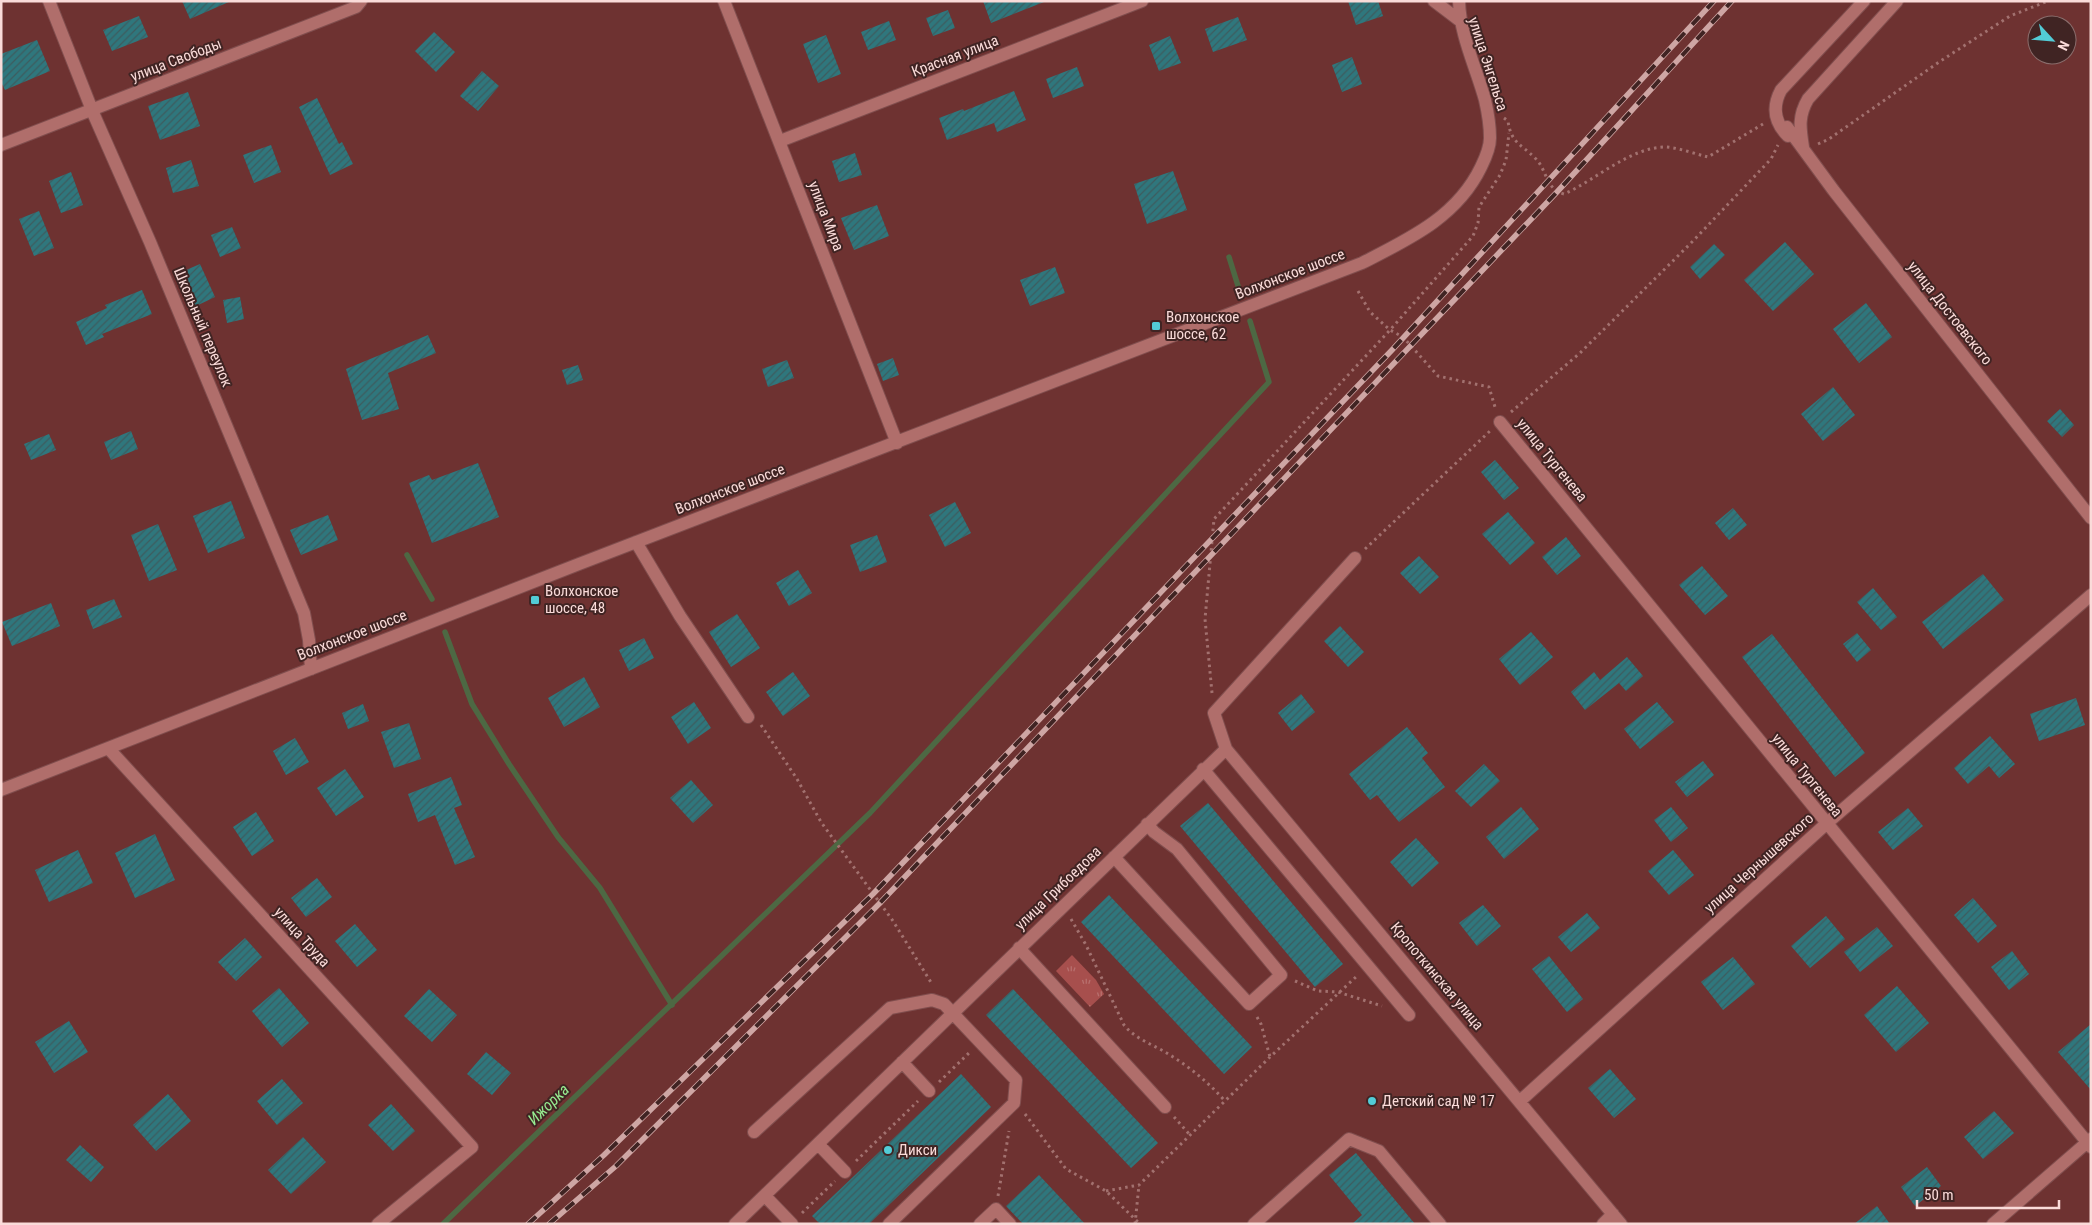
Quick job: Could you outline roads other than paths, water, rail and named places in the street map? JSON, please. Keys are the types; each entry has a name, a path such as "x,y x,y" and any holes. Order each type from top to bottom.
{"street":[{"name":"Школьный переулок","path":"49,1 92,110 304,613 310,640 311,669"},
{"name":"улица Свободы","path":"1,145 356,6 361,1"},
{"name":"улица Мира","path":"724,1 898,443"},
{"name":"Красная улица","path":"780,142 1142,1"},
{"name":"улица Энгельса","path":"1434,1 1460,20 1489,118 1490,140 1484,161 1475,179 1459,200"},
{"path":"1459,1 1460,20"},
{"name":"улица Достоевского","path":"1864,1 1781,90 1775,107 1775,116 2091,518"},
{"path":"1804,152 1799,124 1801,110 1808,99 1897,1"},
{"name":"Волхонское шоссе","path":"1,790 636,542 898,443 1362,263 1414,237 1438,220 1459,200"},
{"name":"улица Тургенева","path":"1500,422 1826,824 2090,1142"},
{"path":"636,542 680,616 748,716"},
{"path":"1226,749 1214,713 1355,558"},
{"name":"улица Чернышевского","path":"1520,1101 1826,824 2091,596"},
{"name":"улица Труда","path":"109,748 472,1147 378,1224"},
{"name":"улица Грибоедова","path":"735,1224 902,1062 948,1009 1019,948 1203,769 1226,749"},
{"name":"Кропоткинская улица","path":"1226,749 1617,1219"},
{"path":"1203,769 1408,1015"},
{"path":"1114,856 1249,1004 1281,975 1177,848 1154,832 1147,824"},
{"path":"1019,948 1165,1107"},
{"path":"754,1132 890,1008 932,1000 948,1009 1016,1080 1014,1103 889,1224"},
{"path":"902,1062 929,1090"},
{"path":"1254,1224 1349,1139 1379,1151 1440,1224"},
{"path":"1993,1224 2090,1142"},
{"path":"818,1144 845,1172"},
{"path":"765,1196 791,1224"},
{"path":"980,1224 996,1209 1010,1224"},
{"path":"1603,1224 1617,1219"}],"waterway":[{"path":"1229,257 1239,289"},
{"name":"Ижорка","path":"443,1224 870,813 1269,382 1250,321"},
{"path":"407,555 432,599"},
{"path":"445,632 472,704 509,764 558,837 600,888 672,1005"}],"railway":[{"path":"528,1224 604,1155 873,894 1392,350 1714,1"},
{"path":"549,1224 616,1166 879,904 1557,192 1732,1"}],"place":[{"name":"Волхонское шоссе, 62","path":"1156,326"},
{"name":"Волхонское шоссе, 48","path":"535,600"},
{"name":"Детский сад № 17","path":"1372,1101"},
{"name":"Дикси","path":"888,1150"}]}
